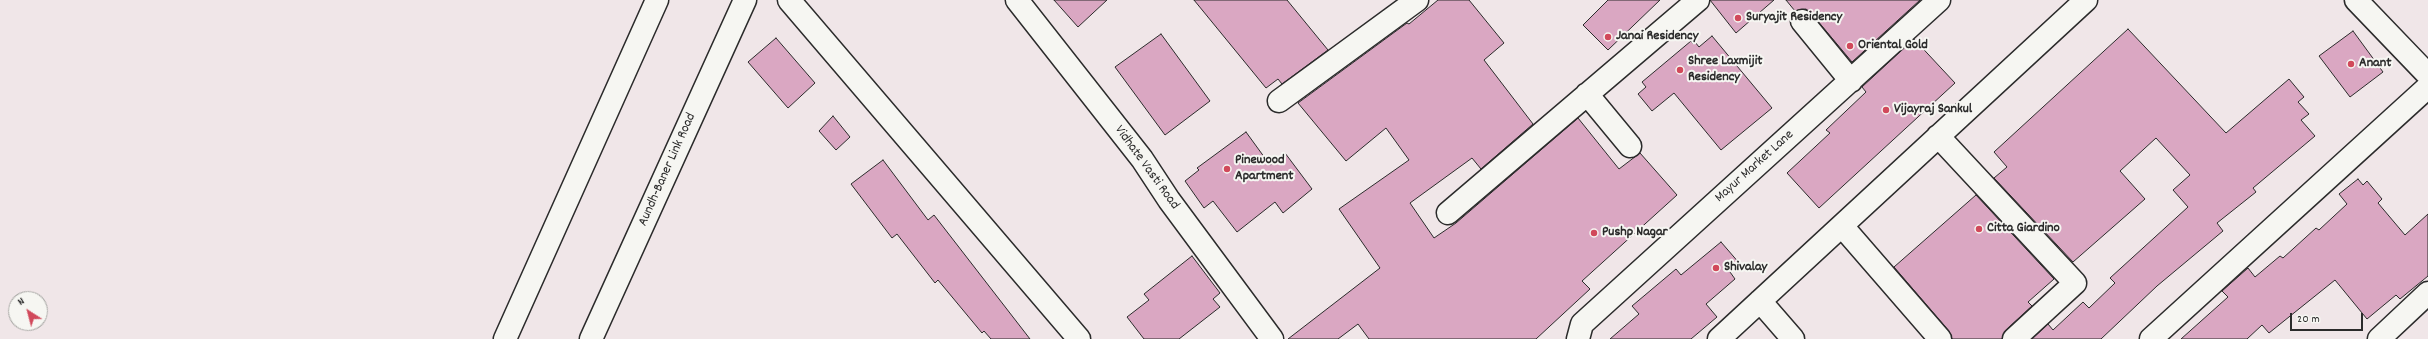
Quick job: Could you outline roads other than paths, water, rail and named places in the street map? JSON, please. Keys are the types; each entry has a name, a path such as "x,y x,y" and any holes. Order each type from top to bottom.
{"street":[{"path":"505,339 657,0"},
{"name":"Aundh-Baner Link Road","path":"591,339 745,0"},
{"path":"789,0 1079,339"},
{"name":"Vidhate Vasti Road","path":"1017,0 1142,159 1169,200 1272,339"},
{"path":"1280,101 1417,0"},
{"path":"1448,213 1698,0"},
{"name":"Mayur Market Lane","path":"1578,339 1582,324 1939,0"},
{"path":"1719,339 2086,0"},
{"path":"2356,0 2428,75"},
{"path":"1802,21 1851,80"},
{"path":"2151,339 2428,87"},
{"path":"1587,94 1630,146"},
{"path":"1938,136 2075,283 2014,339"},
{"path":"1842,226 1940,339"},
{"path":"2379,339 2428,293"},
{"path":"1760,302 1793,339"}],"place":[{"name":"Suryajit Residency","path":"1738,18"},
{"name":"Janai Residency","path":"1608,37"},
{"name":"Oriental Gold","path":"1850,46"},
{"name":"Anant","path":"2351,64"},
{"name":"Shree Laxmijit Residency","path":"1680,70"},
{"name":"Vijayraj Sankul","path":"1886,110"},
{"name":"Pinewood Apartment","path":"1227,169"},
{"name":"Citta Giardino","path":"1979,229"},
{"name":"Pushp Nagar","path":"1594,233"},
{"name":"Shivalay","path":"1716,268"}]}
